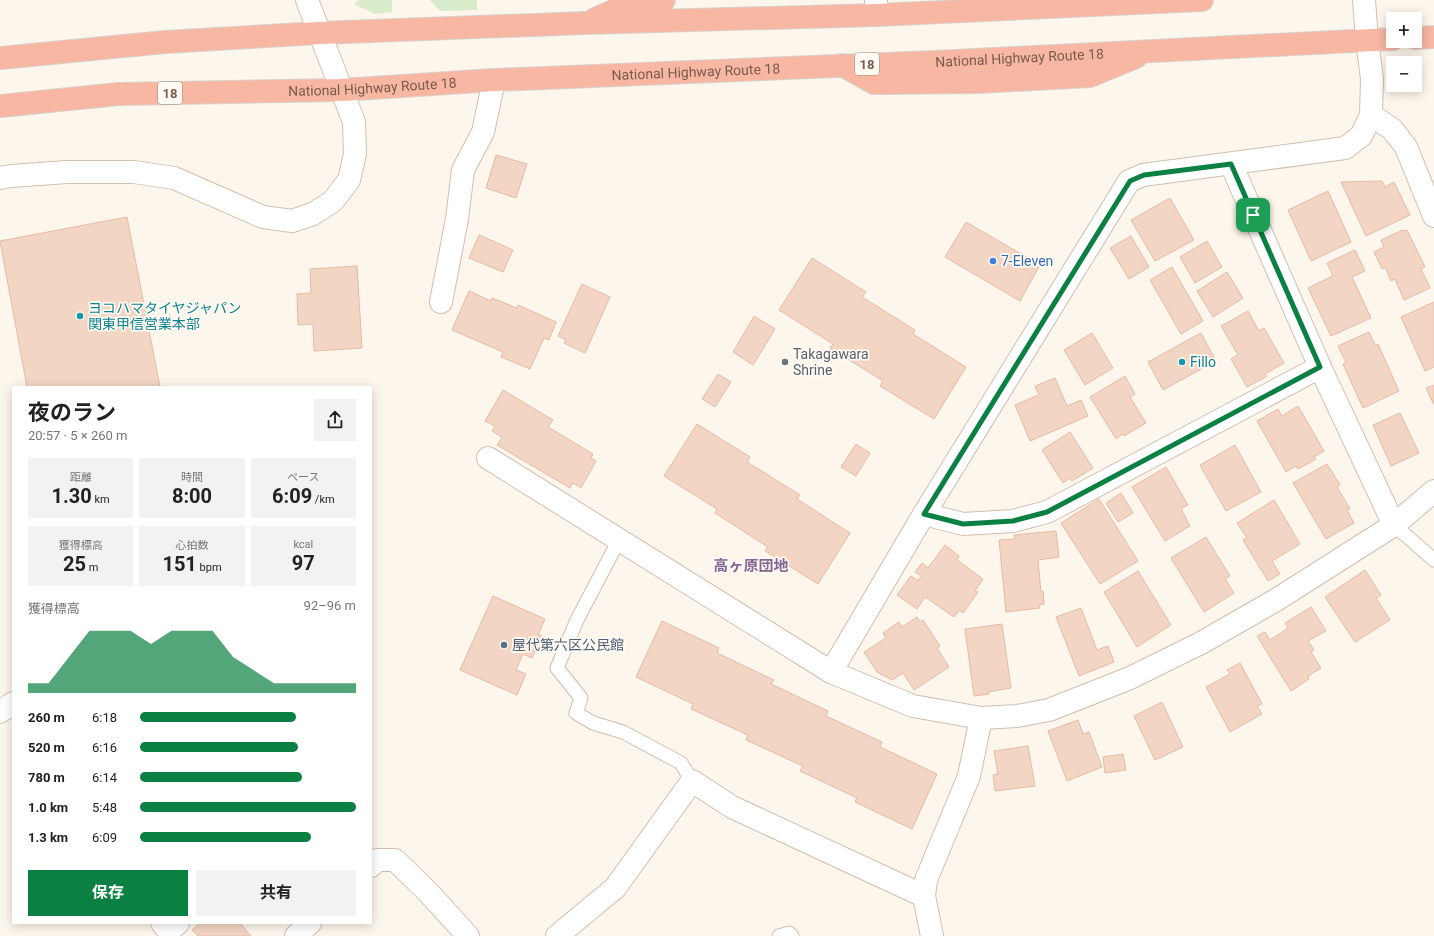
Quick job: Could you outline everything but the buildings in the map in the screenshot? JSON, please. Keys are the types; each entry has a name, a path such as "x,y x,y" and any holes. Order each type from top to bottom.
{"highway":[{"path":"585,23 634,2 664,0"},
{"path":"827,0 873,10"},
{"path":"0,58 165,42 319,33 873,10 1202,0"},
{"path":"1422,38 1434,37"},
{"name":"National Highway Route 18","path":"0,106 119,94 341,90 494,80 1386,39"}],"street":[{"path":"0,178 67,172 134,172 174,178 263,217 292,221 313,214 332,201 349,180 355,154 354,122 307,0"},
{"path":"831,672 924,514 1130,181 1144,175 1345,148 1360,136 1371,115 1372,79 1364,0"},
{"path":"441,302 457,219 463,170 483,132 494,80"},
{"path":"1371,115 1392,129 1406,147 1433,209"},
{"path":"1231,164 1320,367 1394,525"},
{"path":"924,514 963,524 1013,521 1047,512 1320,367"},
{"path":"488,458 831,672 913,706 981,718 1017,716 1049,710 1130,678 1201,643 1276,600 1394,525 1434,491"},
{"path":"0,712 12,704"},
{"path":"932,936 924,896 926,880 969,776 981,718"},
{"path":"557,936 614,888 692,781 732,807 924,896"},
{"path":"373,860 395,860 427,891 468,936"},
{"path":"296,936 309,924"}],"lane":[{"path":"1394,525 1434,560"},
{"path":"619,540 577,620 557,668 581,698 576,713 593,723 623,732 681,763 692,781"},
{"path":"779,936 789,933 792,936"}],"green space":[{"path":"359,0 392,0 392,12 375,14 354,4"},
{"path":"430,0 477,0 477,10 440,11"}],"place":[{"name":"7-Eleven","path":"993,261"},
{"name":"ヨコハマタイヤジャパン 関東甲信営業本部","path":"80,316"},
{"name":"Takagawara Shrine","path":"785,362"},
{"name":"Fillo","path":"1182,362"},
{"name":"屋代第六区公民館","path":"504,645"}],"district":[{"name":"高ヶ原団地","path":"751,566"}],"route":[{"path":"1231,164 1253,215 1320,367 1047,512 1013,521 963,524 924,514 1130,181 1144,175 1231,164"}]}
